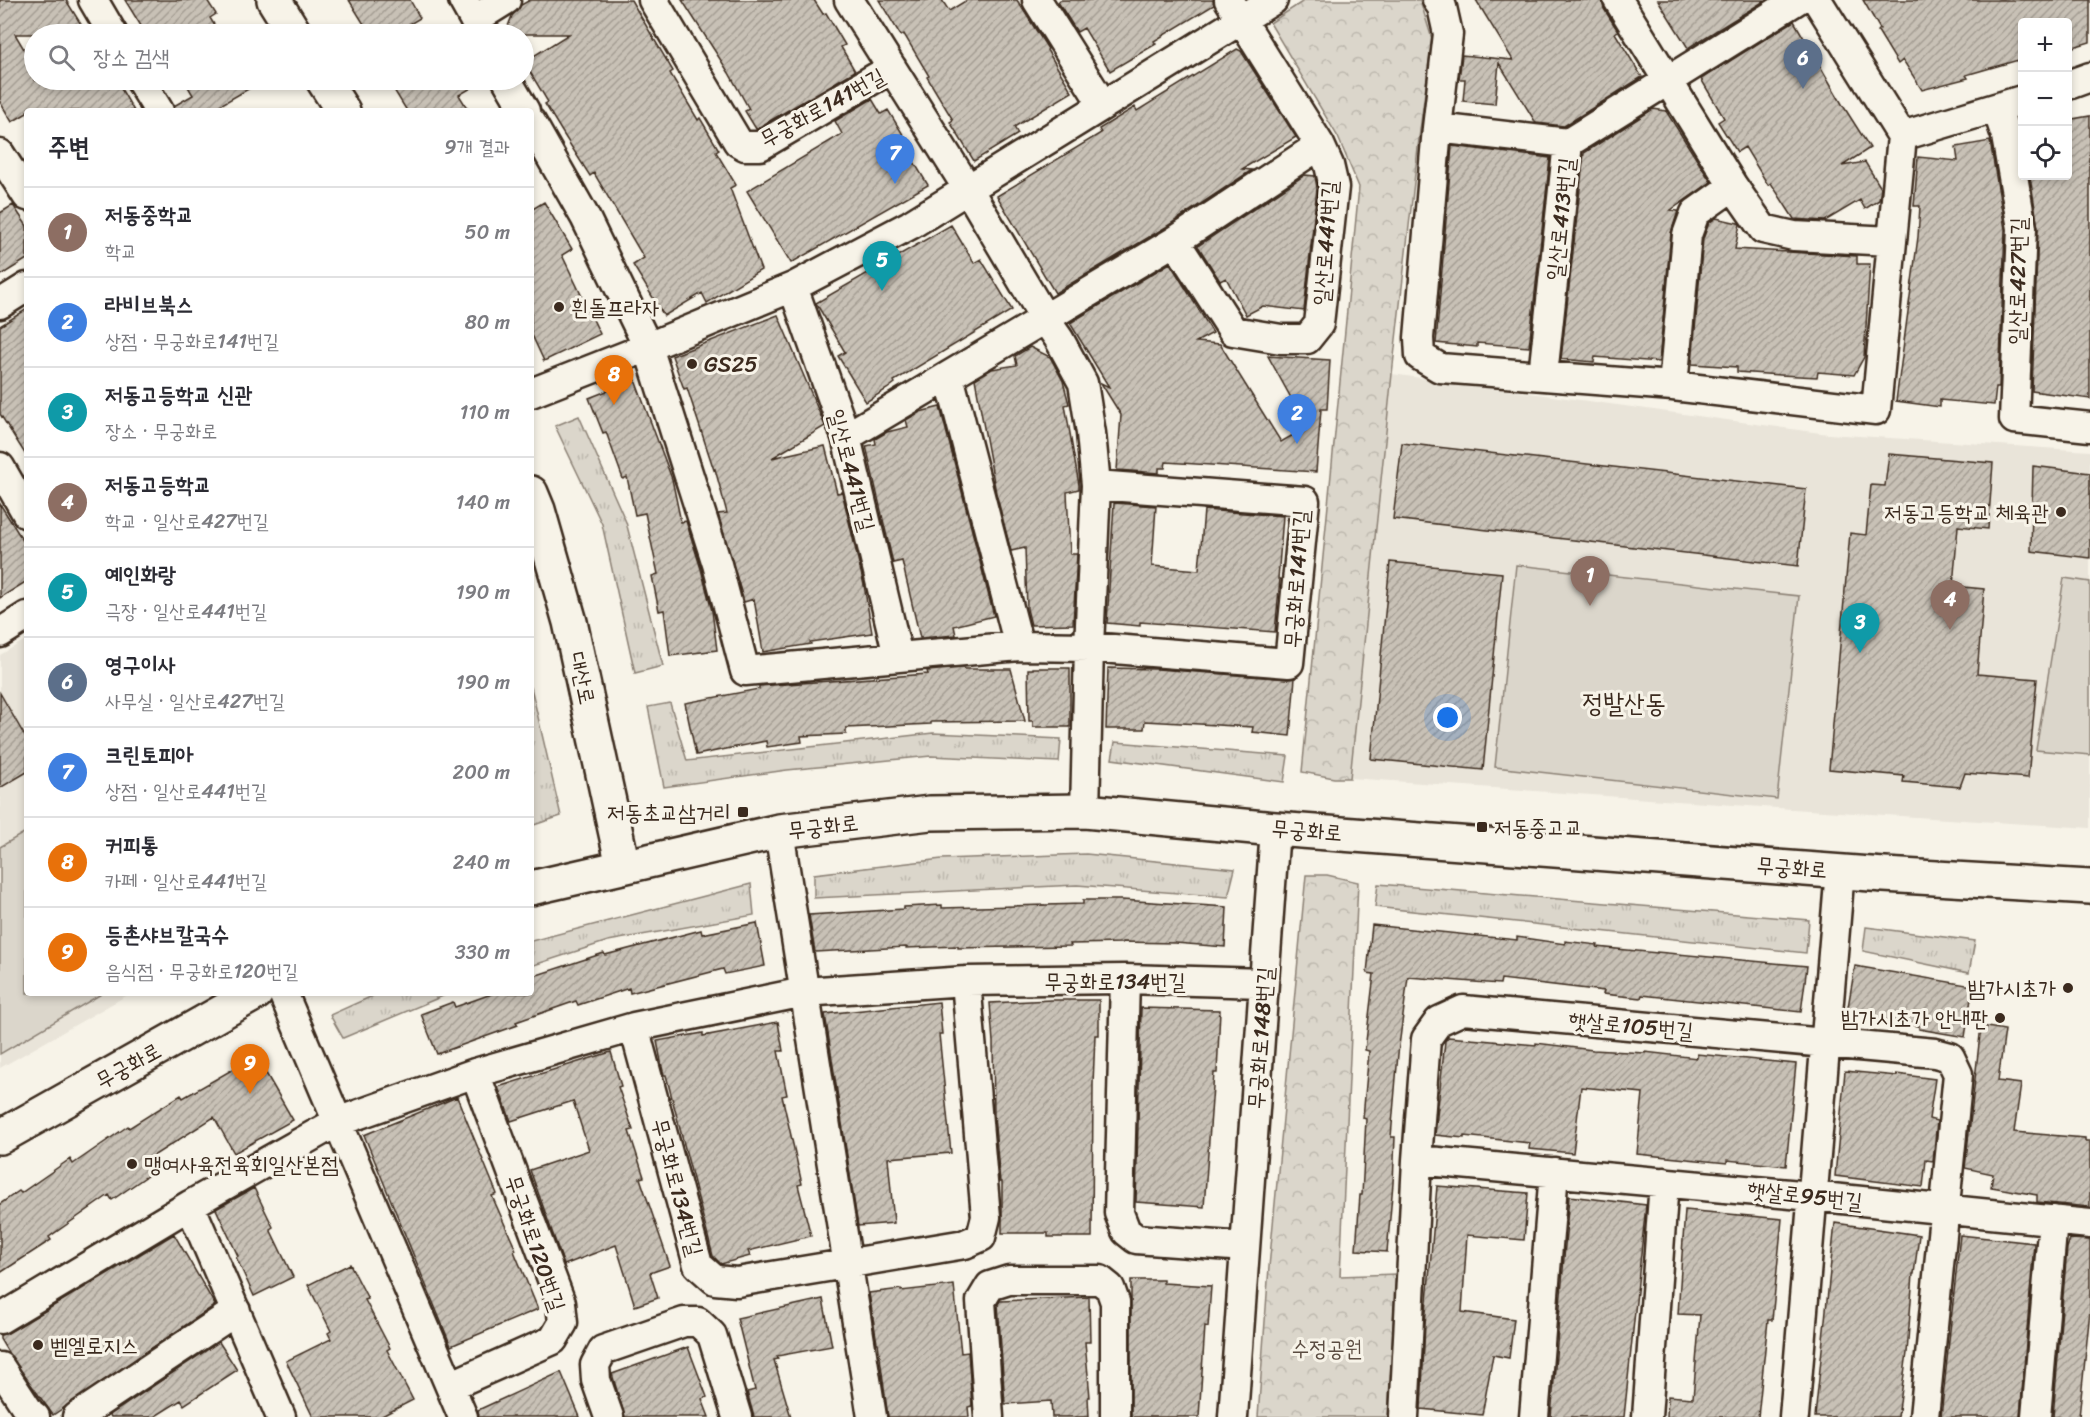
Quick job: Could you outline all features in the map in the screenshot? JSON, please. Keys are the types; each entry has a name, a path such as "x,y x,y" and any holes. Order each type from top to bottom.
{"main road":[{"path":"274,0 289,24"},
{"path":"329,90 341,108"},
{"name":"대산로","path":"534,500 570,622 623,866"},
{"name":"무궁화로","path":"534,887 779,831 930,813 1085,811 1275,829 1884,875 2090,887"},
{"name":"무궁화로","path":"0,1137 251,996"}],"street":[{"path":"93,0 107,24"},
{"path":"473,18 506,0"},
{"name":"무궁화로141번길","path":"653,0 738,142 745,146 760,146 892,68"},
{"name":"무궁화로141번길","path":"849,0 968,189 1083,383 1096,485 1085,811"},
{"path":"1037,0 1104,105"},
{"path":"534,392 793,287 910,225 1104,105 1235,10 1273,0"},
{"path":"1437,0 1442,7 1448,34 1437,128 1419,338 1420,356 1440,368 1673,386 1876,410 1902,136 1817,0"},
{"path":"1618,0 1733,186 1763,229 1794,236 1891,241"},
{"name":"일산로413번길","path":"1543,375 1568,143 1797,0"},
{"name":"일산로441번길","path":"1175,241 1233,331 1281,339 1308,339 1319,324 1334,187 1329,165 1320,146 1235,10"},
{"path":"2072,83 2090,77"},
{"path":"146,90 157,108"},
{"path":"513,90 523,108"},
{"name":"일산로427번길","path":"1902,136 2010,105 2006,136 2022,228 2014,419 2090,427"},
{"path":"534,127 585,217 648,347"},
{"path":"1437,128 1568,143"},
{"path":"846,437 1175,241 1320,146"},
{"path":"0,154 24,191"},
{"path":"1673,386 1687,235 1695,213 1733,186"},
{"name":"일산로441번길","path":"793,287 846,437 898,656"},
{"path":"0,304 24,289"},
{"name":"무궁화로141번길","path":"648,347 717,564 745,671 1019,646 1089,646 1289,663 1305,501 1096,485"},
{"path":"949,376 1019,646"},
{"path":"0,467 24,509"},
{"path":"0,633 24,618"},
{"name":"무궁화로148번길","path":"1233,1417 1275,829"},
{"path":"779,831 873,1417"},
{"path":"1794,1417 1840,870"},
{"path":"1125,979 1119,1213 1126,1231 1136,1239 1245,1247"},
{"name":"무궁화로134번길","path":"804,992 966,981 1125,979 1264,983"},
{"name":"무궁화로134번길","path":"634,1026 698,1265 716,1281 737,1282 965,1244 981,1237 986,1217 966,981"},
{"path":"0,1319 190,1205 337,1122 475,1073 634,1026 804,992"},
{"path":"284,996 463,1417"},
{"name":"햇살로105번길","path":"1417,1160 1426,1039 1438,1021 1463,1010 1935,1053 1950,1057 1958,1074 1945,1210"},
{"name":"무궁화로120번길","path":"450,1386 553,1340 563,1323 561,1303 475,1073"},
{"path":"1404,1417 1417,1160"},
{"name":"햇살로95번길","path":"1417,1160 2090,1224"},
{"path":"1534,1417 1554,1172"},
{"path":"1647,1417 1664,1182"},
{"path":"190,1205 281,1417"},
{"path":"1924,1417 1945,1210"},
{"path":"2036,1417 2053,1220"},
{"path":"989,1417 981,1301 990,1286 1009,1280 1100,1280 1110,1288 1115,1302 1115,1417"},
{"path":"77,1417 236,1311"},
{"path":"609,1417 596,1380 595,1365 603,1350 684,1322 698,1322 712,1335 737,1417"},
{"path":"0,1367 34,1417"}],"shaded area":[{"path":"1392,374 1828,434 2090,451 2090,828 1350,778"},
{"path":"24,641 24,996 126,996 0,1068 0,655"}],"green space":[{"path":"1305,0 1420,0 1432,39 1392,374 1350,778 1334,778 1302,772 1359,187 1338,137 1270,23"},
{"path":"579,416 626,522 663,666 635,673 602,524 555,426"},
{"path":"1516,565 1799,596 1777,799 1495,767"},
{"path":"2064,578 2090,582 2090,755 2036,750"},
{"path":"534,700 561,816 534,825"},
{"path":"670,703 687,761 933,733 1061,739 1059,762 931,756 787,770 664,787 648,707"},
{"path":"1115,742 1288,756 1284,782 1112,759"},
{"path":"24,833 24,996 98,996 0,1054 0,847"},
{"path":"1086,854 1235,869 1228,897 1077,885 814,898 814,874 942,859"},
{"name":"수정공원","path":"1306,875 1327,875 1358,882 1340,1276 1396,1274 1388,1417 1258,1417 1269,1267"},
{"path":"751,884 754,915 608,941 534,965 534,940"},
{"path":"1378,884 1809,920 1806,953 1375,907"},
{"path":"1866,927 1975,941 1969,973 1863,951"},
{"path":"372,996 443,996 343,1038 330,1015"}],"building":[{"path":"0,0 66,0 81,24 24,24 24,34 15,34 24,49 24,90 122,90 132,108 24,108 24,115 12,122 0,102"},
{"path":"125,0 207,0 216,14 210,18 214,24 140,24"},
{"path":"349,0 410,0 420,18 410,24 364,24"},
{"path":"530,0 631,0 673,71 670,73 719,150 716,152 736,185 730,188 761,270 707,303 702,293 664,316 633,265 644,258 594,173 590,176 545,104 548,102 534,79 534,56 569,34 534,34 534,24 509,24 521,5"},
{"path":"682,0 814,0 823,14 826,13 845,45 841,47 855,71 756,129 745,111 749,109 729,73"},
{"path":"879,0 942,0 949,11 967,0 1017,0 1072,92 1014,127 1018,134 974,161 950,122 953,120 927,77 929,76 904,34 901,36"},
{"path":"1060,0 1213,0 1214,5 1154,41 1156,44 1110,71 1084,28 1077,32 1058,2"},
{"path":"1476,0 1602,0 1604,9 1618,31 1615,33 1642,77 1564,126 1536,123 1499,63 1495,104 1463,101 1465,79 1459,79 1462,55 1513,60"},
{"path":"1658,0 1766,0 1688,48"},
{"path":"1863,0 2090,0 2090,42 2072,47 2072,18 2018,18 2018,60 1966,75 1968,78 1922,90 1903,60 1898,64 1878,31 1880,29"},
{"path":"1794,21 1870,148 1842,166 1865,162 1881,188 1879,200 1865,209 1860,200 1825,221 1794,219 1771,183 1768,185 1745,147 1737,152 1718,122 1724,118 1701,79"},
{"path":"1237,49 1241,51 1296,137 1242,169 1252,170 1166,227 1055,293 997,196 1101,133 1099,129 1135,107 1137,111"},
{"path":"190,90 247,90 215,108 174,108 174,106 193,95"},
{"path":"394,90 468,90 459,95 467,108 405,108"},
{"path":"872,99 881,114 888,110 907,141 903,144 928,185 791,263 747,191 842,134 835,121"},
{"path":"1653,109 1666,111 1711,182 1671,210 1678,211 1671,233 1659,362 1595,357 1594,362 1561,359 1584,153"},
{"path":"2090,116 2090,399 2032,391 2038,228 2031,180 2072,180 2072,119"},
{"path":"1990,141 2005,229 1999,387 1996,387 1994,405 1940,400 1940,407 1896,401 1918,237 1920,206 1914,206 1918,157 1958,161 1956,147"},
{"path":"1452,146 1550,158 1529,347 1477,343 1477,347 1436,343"},
{"path":"1305,175 1315,176 1317,188 1304,311 1263,306 1246,315 1226,278 1220,281 1198,246"},
{"name":"흰돌프라자","path":"544,202 572,249 562,255 600,334 544,361 534,339 534,208"},
{"path":"13,205 24,222 24,261 0,276 0,213"},
{"path":"1716,218 1740,224 1735,249 1857,256 1857,264 1870,264 1864,357 1854,375 1818,372 1817,377 1780,375 1737,372 1737,367 1692,364 1703,239 1709,223"},
{"path":"951,225 974,263 981,259 1012,310 894,381 895,383 887,389 866,402 838,356 845,352 816,303"},
{"path":"1170,263 1213,333 1196,342 1220,344 1281,442 1307,427 1268,356 1330,360 1327,409 1321,409 1316,472 1166,462 1165,468 1159,468 1159,473 1117,470 1121,415 1101,383 1109,387 1070,323"},
{"path":"24,311 24,452 0,414 0,326"},
{"path":"778,315 825,426 772,458 825,446 837,493 842,492 864,585 872,633 763,652 754,599 744,602 718,514 727,513 715,469 687,388 684,389 672,356"},
{"path":"1030,347 1050,357 1063,381 1069,404 1065,405 1079,485 1079,489 1067,492 1070,554 1077,554 1073,624 1031,625 1027,609 1025,548 1011,551 996,493 975,379 992,369 1017,365 1015,356"},
{"path":"635,380 672,479 681,522 686,521 701,569 712,611 717,650 670,656 664,610 659,611 652,576 658,574 645,513 635,515 627,477 623,479 606,432 603,433 589,398"},
{"path":"940,407 994,616 954,626 956,635 920,638 902,561 893,563 866,446 876,444 875,439 887,432 908,427 906,420 920,412"},
{"path":"1402,443 1806,489 1798,566 1393,519"},
{"path":"1889,454 1993,463 1988,529 1958,526 1953,586 1984,589 1977,674 2037,679 2028,778 1965,773 1960,787 1903,782 1904,776 1829,769 1850,533 1866,535 1871,485 1885,486"},
{"name":"저동고등학교 체육관","path":"2033,466 2090,473 2090,558 2031,551"},
{"path":"1114,503 1156,506 1152,566 1199,570 1204,510 1283,516 1275,632 1140,622 1140,626 1107,623"},
{"path":"0,504 24,542 24,583 0,598"},
{"path":"1390,562 1502,573 1483,770 1371,759"},
{"path":"963,668 1011,669 1025,721 931,722 931,724 846,728 846,734 801,736 802,742 767,747 766,741 696,755 685,703 759,689 759,686 928,674 927,671"},
{"path":"1070,668 1070,727 1033,727 1033,721 1029,721 1028,669"},
{"path":"1108,668 1295,678 1290,736 1252,732 1253,727 1145,721 1144,729 1106,729"},
{"path":"0,693 24,735 24,774 0,788"},
{"path":"1083,900 1122,900 1227,907 1225,947 1122,942 1070,944 1071,946 906,947 815,952 809,915 942,905 942,908 1083,904"},
{"path":"757,923 765,966 725,974 723,969 630,993 629,988 578,1005 576,1001 437,1054 421,1014 453,1002 455,1007 486,996 534,996 534,976 604,953 605,955 701,930 702,934"},
{"path":"1372,925 1517,940 1517,937 1565,944 1565,941 1598,945 1597,947 1807,966 1801,1012 1642,995 1641,998 1603,994 1604,991 1501,979 1500,984 1408,977 1398,1054 1391,1137 1395,1137 1387,1252 1356,1250 1366,1119 1363,1118 1369,1051 1365,1050 1374,974 1367,973"},
{"path":"1855,966 1973,986 1965,1037 1847,1013"},
{"path":"1099,1000 1099,1035 1095,1035 1093,1084 1092,1237 1048,1237 1048,1233 1002,1233 1002,1182 1000,1182 994,1116 990,1003"},
{"path":"939,1002 942,1034 939,1034 951,1153 888,1158 894,1223 858,1226 825,1014"},
{"path":"1141,1008 1220,1010 1217,1073 1214,1073 1204,1207 1136,1202"},
{"path":"778,1022 783,1051 778,1051 787,1095 782,1096 802,1184 798,1185 811,1236 748,1251 750,1256 721,1264 713,1256 657,1041 703,1033 703,1036"},
{"path":"1981,1026 2005,1030 1998,1081 2021,1084 2014,1132 2085,1138 2085,1141 2090,1141 2090,1207 2037,1202 2037,1195 1991,1187 1993,1174 1965,1168"},
{"path":"1448,1037 1697,1058 1697,1054 1796,1064 1786,1166 1637,1154 1643,1093 1581,1087 1573,1153 1529,1149 1530,1143 1435,1135 1445,1041"},
{"path":"611,1052 621,1086 618,1087 633,1130 629,1131 644,1177 640,1178 670,1266 650,1273 658,1298 635,1306 616,1245 564,1265 530,1170 589,1150 573,1101 511,1121 498,1087"},
{"path":"256,1056 293,1120 234,1153 214,1117 150,1158 157,1169 112,1200 109,1195 49,1237 51,1240 0,1273 0,1204 19,1191 21,1193 70,1159 73,1164 128,1126 129,1128 181,1095 183,1098"},
{"path":"1845,1071 1935,1079 1929,1119 1937,1121 1933,1161 1926,1160 1923,1187 1835,1176"},
{"path":"457,1097 497,1194 492,1196 516,1250 514,1251 538,1309 451,1346 364,1135"},
{"path":"1437,1186 1528,1193 1524,1240 1467,1235 1462,1312 1514,1319 1509,1358 1493,1355 1482,1415 1421,1409 1425,1324"},
{"path":"254,1188 273,1227 270,1229 293,1277 254,1296 216,1209"},
{"path":"1569,1196 1646,1205 1624,1417 1551,1417"},
{"path":"1685,1210 1782,1219 1772,1320 1768,1320 1758,1417 1667,1417 1668,1396 1693,1398 1700,1315 1678,1314"},
{"path":"1835,1223 1919,1235 1898,1417 1815,1417"},
{"path":"174,1234 215,1305 53,1415 9,1354 0,1335 8,1333"},
{"path":"1960,1235 2034,1243 2020,1417 1941,1417"},
{"path":"2070,1239 2090,1240 2090,1311 2079,1417 2053,1417 2067,1248"},
{"path":"350,1264 368,1299 365,1300 390,1348 387,1350 413,1400 380,1417 313,1417 286,1361 331,1339 328,1333 331,1331 308,1285"},
{"path":"1131,1280 1163,1280 1163,1283 1211,1286 1208,1327 1205,1326 1199,1417 1131,1417"},
{"path":"954,1285 961,1353 968,1352 972,1406 968,1407 969,1417 888,1417 869,1293"},
{"path":"1089,1297 1090,1342 1085,1342 1090,1397 1088,1397 1089,1417 1052,1417 1051,1401 1005,1404 998,1304 1000,1301"},
{"path":"823,1299 832,1346 777,1356 778,1359 774,1360 791,1417 754,1417 747,1392 755,1390 737,1318"},
{"path":"219,1342 237,1370 184,1405 181,1400 154,1417 111,1417 110,1415"},
{"path":"688,1347 707,1397 702,1399 709,1417 625,1417 612,1374"},
{"path":"561,1372 580,1417 479,1417 478,1410"}],"place":[{"name":"영구이사","path":"1803,89"},
{"name":"크린토피아","path":"895,184"},
{"name":"예인화랑","path":"882,291"},
{"name":"흰돌프라자","path":"559,307"},
{"name":"GS25","path":"692,364"},
{"name":"커피통","path":"614,405"},
{"name":"라비브북스","path":"1297,444"},
{"name":"저동고등학교 체육관","path":"2061,512"},
{"name":"저동중학교","path":"1590,606"},
{"name":"저동고등학교","path":"1950,630"},
{"name":"저동고등학교 신관","path":"1860,653"},
{"name":"저동초교삼거리","path":"743,812"},
{"name":"저동중고교","path":"1482,827"},
{"name":"밤가시초가","path":"2068,988"},
{"name":"밤가시초가 안내판","path":"2000,1018"},
{"name":"등촌샤브칼국수","path":"250,1094"},
{"name":"맹여사육전육회일산본점","path":"132,1164"},
{"name":"벧엘로지스","path":"38,1345"}],"district":[{"name":"정발산동","path":"1624,703"}]}
